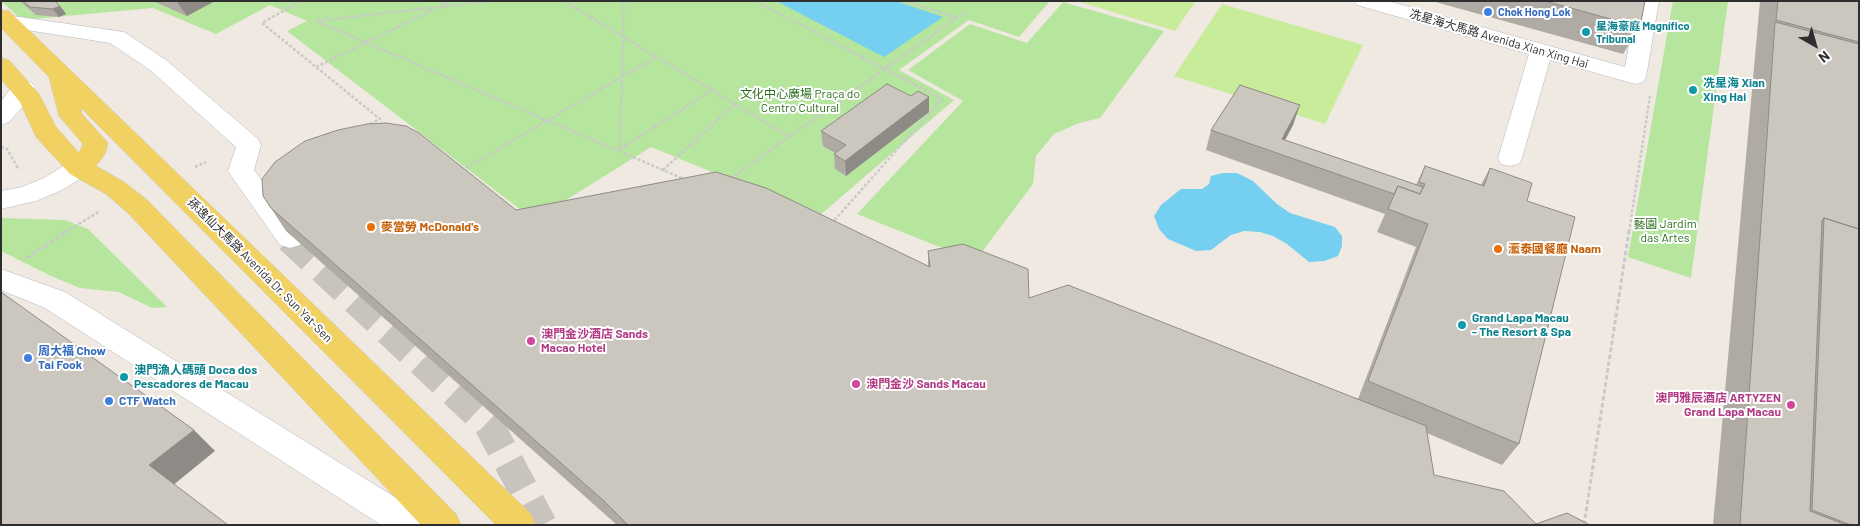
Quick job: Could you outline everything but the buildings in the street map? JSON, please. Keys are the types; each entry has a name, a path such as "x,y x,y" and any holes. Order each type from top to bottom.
{"main road":[{"name":"孫逸仙大馬路 Avenida Dr. Sun Yat-Sen","path":"4,18 519,525"},
{"path":"56,69 71,116 96,143 93,154 79,168"},
{"path":"14,78 31,99 45,132 79,168 124,195 137,206 444,525"}],"street":[{"name":"冼星海大馬路 Avenida Xian Xing Hai","path":"1364,1 1635,77"},
{"path":"1635,77 1648,1"},
{"path":"4,18 116,37 158,65 249,145 241,171 290,238"},
{"path":"1510,158 1541,50"},
{"path":"1,117 13,105 14,78"},
{"path":"1,200 27,195 53,184 79,168"},
{"path":"11,270 55,300 410,525"}],"path":[{"path":"301,1 262,24 380,119 363,128"},
{"path":"316,67 450,1"},
{"path":"492,1 316,21 619,149 685,180"},
{"path":"564,1 790,137"},
{"path":"619,149 624,1"},
{"path":"755,1 942,99 826,229"},
{"path":"906,1 957,18"},
{"path":"730,180 965,12"},
{"path":"466,168 656,57"},
{"path":"1584,525 1653,82 1635,77"},
{"path":"619,149 712,90"},
{"path":"663,170 735,104"},
{"path":"11,270 124,195"}],"green space":[{"name":"文化中心廣場 Praça do Centro Cultural","path":"1,1 1050,1 1019,37 969,20 899,70 954,100 819,216 651,147 534,220 287,31 307,21 270,5 216,34 153,8 22,20"},
{"path":"1077,1 1196,1 1175,31"},
{"name":"藝園 Jardim das Artes","path":"1673,1 1728,1 1691,278 1628,257"},
{"path":"1063,2 1164,31 1100,118 1079,123 1054,134 1036,156 1033,184 975,261 857,214 963,101 908,70 970,24 1027,43"},
{"path":"1222,4 1363,45 1325,124 1174,76"},
{"path":"1,218 65,220 88,229 167,307 152,308 119,292 80,288 1,251"}],"water":[{"path":"776,1 896,1 943,17 884,57"},
{"path":"1223,173 1237,173 1253,181 1277,204 1290,213 1335,227 1342,236 1342,246 1338,256 1324,261 1309,262 1287,244 1273,236 1260,232 1244,231 1231,235 1211,250 1196,251 1168,239 1159,229 1154,216 1161,205 1181,189 1202,189 1209,184 1211,176"}],"tunnel":[{"path":"290,238 489,425 542,525"}],"place":[{"name":"Chok Hong Lok","path":"1488,12"},
{"name":"星海豪庭 Magnífico Tribunal","path":"1586,32"},
{"name":"冼星海 Xian Xing Hai","path":"1693,90"},
{"name":"麥當勞 McDonald's","path":"371,227"},
{"name":"灆泰國餐廳 Naam","path":"1498,249"},
{"name":"Grand Lapa Macau - The Resort & Spa","path":"1462,325"},
{"name":"澳門金沙酒店 Sands Macao Hotel","path":"531,341"},
{"name":"周大福 Chow Tai Fook","path":"28,358"},
{"name":"澳門漁人碼頭 Doca dos Pescadores de Macau","path":"124,377"},
{"name":"澳門金沙 Sands Macau","path":"856,384"},
{"name":"CTF Watch","path":"109,401"},
{"name":"澳門雅辰酒店 ARTYZEN Grand Lapa Macau","path":"1791,405"}]}
